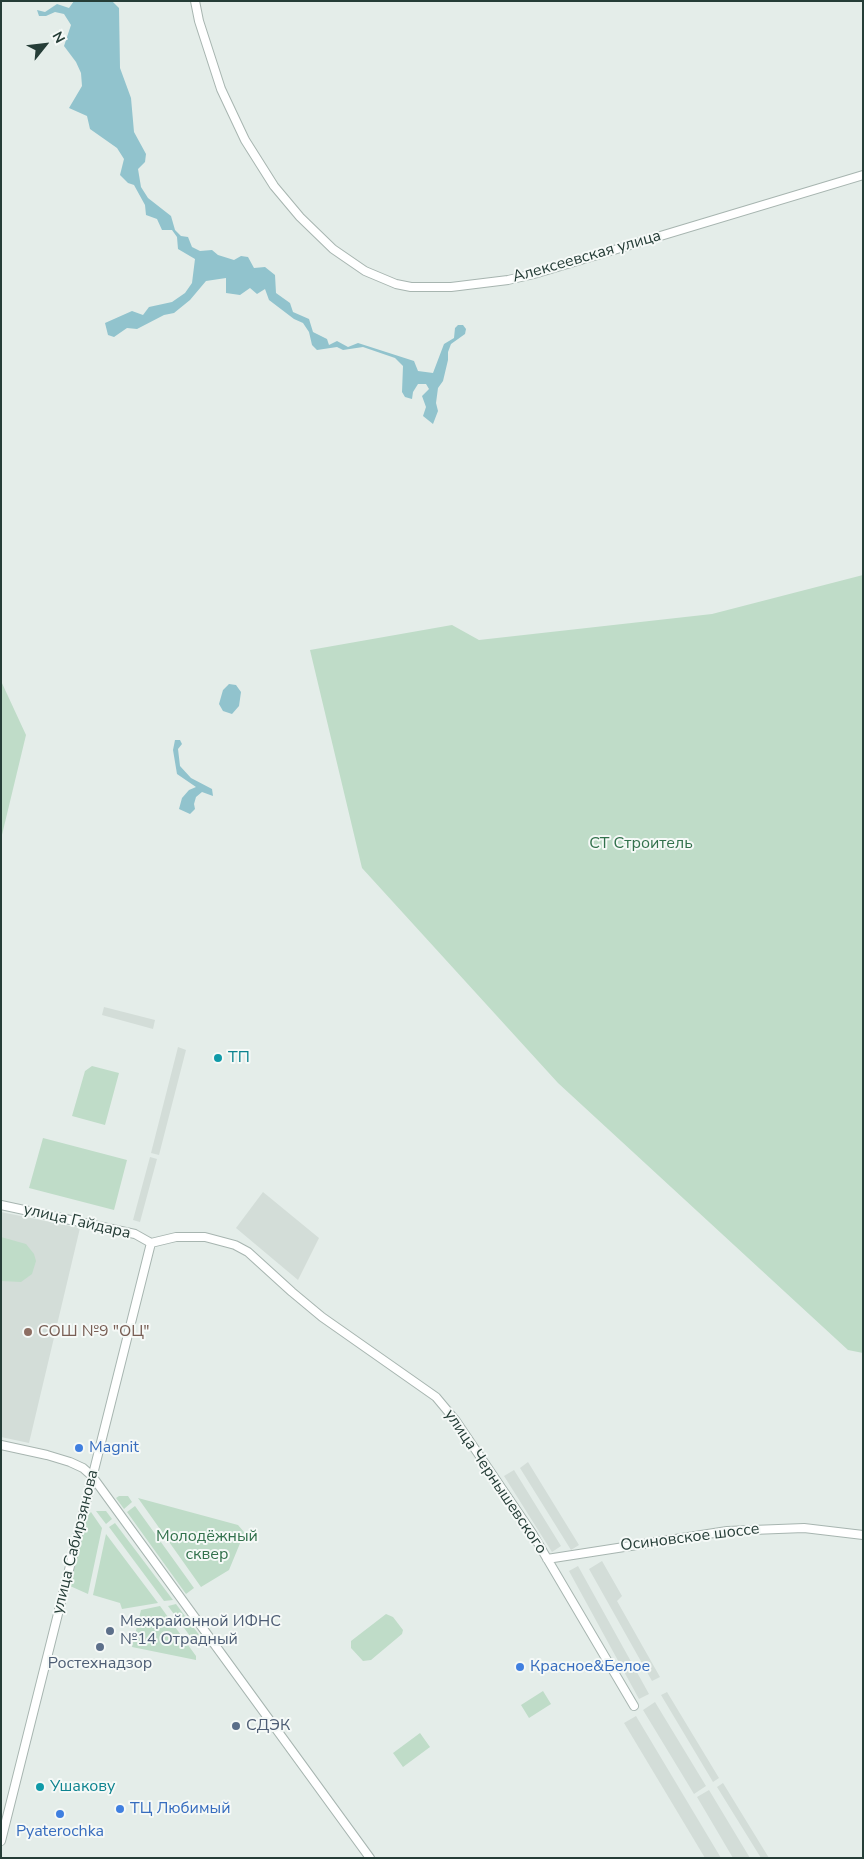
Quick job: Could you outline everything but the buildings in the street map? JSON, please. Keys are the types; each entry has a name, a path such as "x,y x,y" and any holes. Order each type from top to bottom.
{"street":[{"name":"Алексеевская улица","path":"195,1 199,21 221,89 245,140 274,186 300,217 333,249 365,271 396,284 411,287 451,287 508,280 534,274 863,175"},
{"name":"улица Гайдара","path":"1,1205 129,1233 151,1242"},
{"name":"улица Чернышевского","path":"151,1242 176,1237 205,1238 235,1245 248,1252 322,1317 425,1388 447,1409 547,1559 634,1706"},
{"name":"улица Сабирзянова","path":"1,1841 151,1242"},
{"path":"1,1445 62,1460 82,1468 92,1476 370,1858"},
{"name":"Осиновское шоссе","path":"547,1559 726,1531 804,1528 862,1533"}],"shaded area":[{"path":"104,1007 155,1020 153,1029 102,1015"},
{"path":"178,1047 186,1050 159,1155 151,1153"},
{"path":"150,1157 157,1159 140,1222 133,1220"},
{"path":"263,1192 319,1238 298,1280 236,1228"},
{"name":"СОШ №9 \"ОЦ\"","path":"1,1212 80,1228 29,1443 1,1437"},
{"path":"528,1462 579,1545 571,1550 520,1468"},
{"path":"514,1470 561,1546 552,1552 504,1476"},
{"path":"602,1561 622,1596 617,1601 660,1677 652,1681 589,1569"},
{"path":"578,1566 649,1694 639,1699 569,1571"},
{"path":"667,1692 719,1778 713,1782 661,1695"},
{"path":"655,1702 706,1786 694,1794 643,1710"},
{"path":"636,1716 721,1858 705,1858 624,1723"},
{"path":"723,1783 769,1858 761,1858 717,1787"},
{"path":"709,1790 750,1858 733,1858 697,1797"}],"green space":[{"name":"СТ Строитель","path":"863,575 863,1353 848,1350 558,1083 362,868 310,650 452,625 479,640 712,614"},
{"path":"1,681 26,735 1,839"},
{"path":"92,1066 119,1073 105,1125 72,1116 85,1071"},
{"path":"43,1138 127,1160 114,1210 29,1188"},
{"path":"1,1237 26,1244 34,1254 36,1261 32,1274 21,1282 1,1281"},
{"path":"128,1496 132,1502 124,1509 116,1498"},
{"name":"Молодёжный сквер","path":"138,1498 238,1525 244,1532 229,1570 201,1587"},
{"path":"135,1506 194,1588 186,1594 127,1512"},
{"path":"96,1511 106,1511 112,1519 106,1524"},
{"path":"91,1512 102,1528 88,1594 70,1586 87,1516"},
{"path":"115,1523 173,1600 164,1601 109,1527"},
{"path":"106,1534 158,1603 122,1609 120,1603 93,1595"},
{"path":"176,1604 200,1636 198,1647 168,1606"},
{"path":"160,1606 196,1656 196,1660 132,1647 141,1610"},
{"path":"386,1614 393,1617 403,1630 402,1634 371,1660 363,1661 351,1648 351,1641"},
{"path":"543,1691 551,1704 529,1718 521,1705"},
{"path":"420,1733 430,1747 403,1767 393,1753"}],"water":[{"path":"74,1 112,1 119,8 120,68 131,98 134,132 146,154 145,162 138,169 141,187 148,198 171,216 175,230 181,236 188,237 192,247 200,251 212,250 218,255 234,260 241,256 248,257 254,268 265,267 275,275 276,293 290,303 293,312 309,319 313,332 327,339 329,345 337,341 348,347 358,343 414,361 418,371 433,373 444,344 454,338 455,328 458,325 463,325 466,329 465,334 451,344 448,352 443,381 438,388 436,403 438,411 433,424 423,416 426,407 422,396 429,389 426,384 418,384 413,392 412,399 405,397 402,392 403,366 395,358 363,347 343,350 337,347 317,350 312,345 309,332 303,323 294,319 269,300 265,289 257,294 250,288 240,295 226,293 226,278 206,281 190,300 174,313 164,315 137,329 127,328 114,337 108,335 105,323 132,311 143,315 149,307 172,302 185,293 192,283 195,259 178,249 177,237 172,230 162,230 157,219 146,215 145,205 134,185 128,183 120,175 124,159 117,148 90,129 87,116 69,108 82,86 81,73 76,62 64,46 71,25 64,14 55,12 46,16 39,16 37,10 45,12 57,4 69,8"},
{"path":"229,684 236,685 241,692 239,706 232,714 223,711 219,704 223,690"},
{"path":"175,740 180,740 182,744 178,749 180,766 191,778 212,789 213,796 202,792 196,797 195,809 190,814 179,809 182,798 189,790 196,787 177,774 173,750"}],"place":[{"name":"ТП","path":"218,1058"},
{"name":"СОШ №9 \"ОЦ\"","path":"28,1332"},
{"name":"Magnit","path":"79,1448"},
{"name":"Межрайонной ИФНС №14 Отрадный","path":"110,1631"},
{"name":"Ростехнадзор","path":"100,1647"},
{"name":"Красное&Белое","path":"520,1667"},
{"name":"СДЭК","path":"236,1726"},
{"name":"Ушакову","path":"40,1787"},
{"name":"ТЦ Любимый","path":"120,1809"},
{"name":"Pyaterochka","path":"60,1814"}]}
